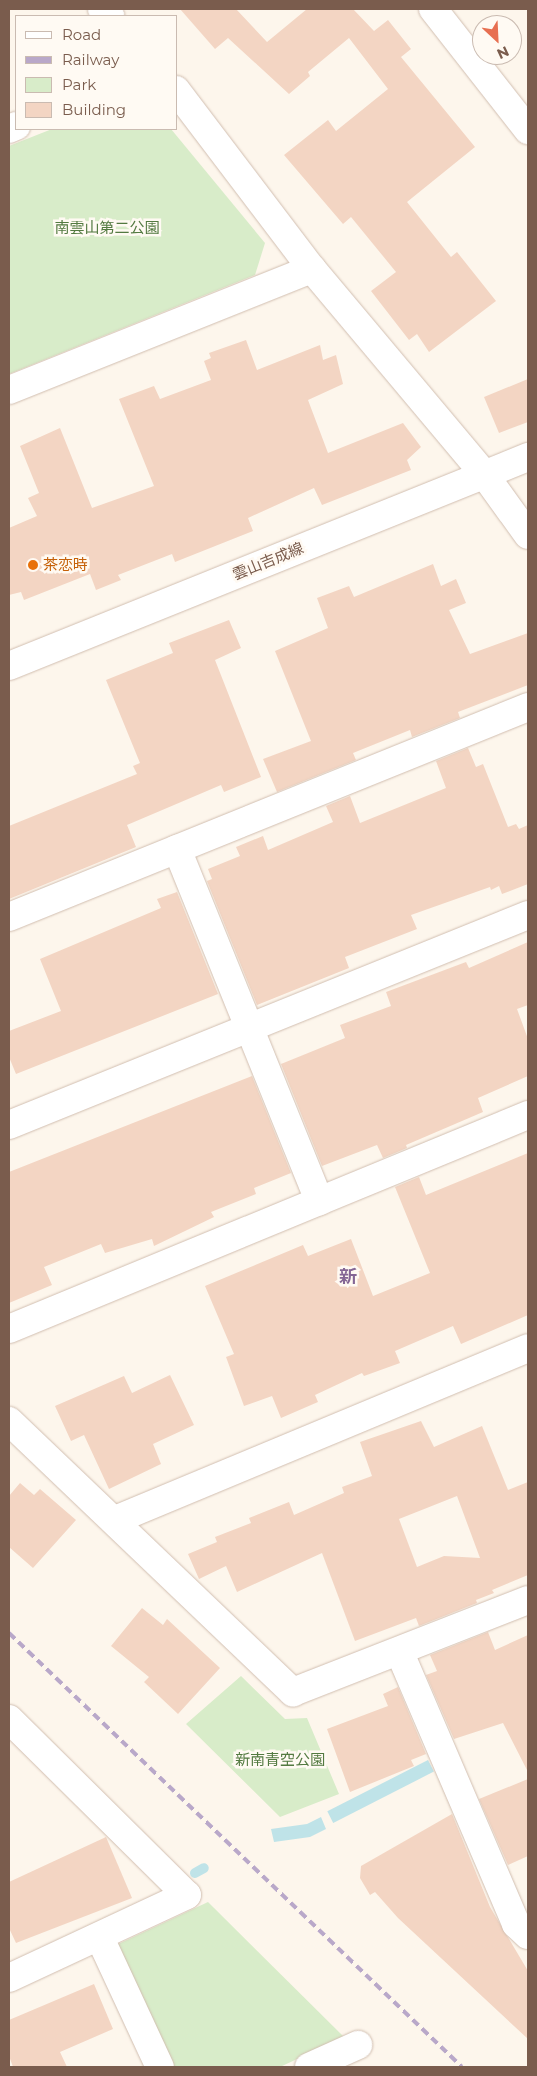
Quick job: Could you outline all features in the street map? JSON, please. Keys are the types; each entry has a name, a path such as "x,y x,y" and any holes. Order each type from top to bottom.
{"street":[{"path":"433,9 528,130"},
{"path":"178,93 312,269 484,474 528,535"},
{"path":"9,390 312,269"},
{"name":"雲山吉成線","path":"9,666 528,457"},
{"path":"9,917 528,707"},
{"path":"177,849 319,1201"},
{"path":"9,1125 528,915"},
{"path":"9,1329 528,1115"},
{"path":"115,1520 528,1348"},
{"path":"9,1420 293,1692 400,1653 528,1600"},
{"path":"400,1653 524,1926"},
{"path":"9,1719 187,1895 100,1938 9,1978"},
{"path":"100,1938 160,2067"},
{"path":"309,2067 358,2045"}],"green space":[{"name":"南雲山第二公園","path":"49,130 172,130 265,243 255,275 9,374 9,146"},
{"name":"新南青空公園","path":"241,1676 285,1719 307,1718 339,1794 280,1817 186,1724"},
{"path":"208,1902 344,2037 280,2067 174,2067 114,1946"}],"water":[{"path":"457,1709 528,1709 528,1722 457,1722"},
{"path":"428,1760 434,1772 333,1823 327,1811"},
{"path":"321,1817 326,1829 310,1837 274,1842 271,1829 307,1824"}],"building":[{"path":"180,9 236,9 267,42 307,9 353,9 374,31 388,20 411,49 401,57 475,147 407,202 451,257 457,252 496,301 429,352 417,334 409,340 371,291 396,272 351,217 343,224 284,155 328,120 336,131 388,89 349,38 308,72 310,76 289,94 228,38 215,49"},
{"path":"246,340 257,370 320,345 323,360 336,355 343,384 308,400 328,453 403,423 421,447 407,460 411,470 322,505 314,488 248,518 253,531 175,562 172,554 118,575 121,580 96,590 90,574 24,600 21,592 9,595 9,528 37,516 28,498 39,493 20,446 60,428 92,508 154,486 119,399 154,386 160,399 211,380 204,361 211,358 209,353"},
{"path":"528,379 528,422 499,433 484,397"},
{"path":"433,564 441,586 456,579 466,603 449,610 470,654 528,633 528,685 458,712 460,718 412,737 410,730 353,753 356,760 277,792 263,759 311,741 275,651 328,628 317,598 349,586 354,597"},
{"path":"229,620 241,648 215,660 261,777 224,792 221,785 127,825 136,847 9,899 9,826 137,774 133,766 140,763 106,680 173,653 169,643"},
{"path":"468,748 476,767 483,764 508,827 516,824 519,829 528,825 528,884 502,894 499,886 491,890 490,887 411,915 417,929 345,957 349,968 257,1005 207,881 212,879 208,869 240,856 236,847 263,836 268,850 333,822 326,806 350,796 360,823 446,788 436,761"},
{"path":"177,892 218,994 16,1074 9,1057 9,1031 61,1011 40,959 161,908 157,899"},
{"path":"528,942 528,1005 517,1009 528,1039 528,1076 478,1098 483,1112 406,1145 407,1148 383,1158 377,1145 322,1166 281,1064 345,1038 340,1025 391,1006 386,992 466,962 469,968"},
{"path":"252,1076 291,1173 254,1188 256,1194 211,1212 214,1217 154,1246 152,1239 105,1253 101,1244 44,1267 52,1285 9,1303 9,1172"},
{"path":"528,1153 528,1315 461,1344 453,1326 395,1351 400,1363 364,1376 362,1373 315,1395 318,1402 281,1418 272,1396 244,1406 226,1357 234,1354 205,1286 303,1245 308,1256 351,1239 373,1296 430,1273 395,1187 419,1177 426,1195"},
{"path":"170,1375 194,1425 153,1444 161,1464 109,1489 84,1435 71,1441 55,1406 124,1376 132,1393"},
{"path":"421,1421 434,1447 482,1426 508,1490 528,1482 528,1575 492,1590 494,1593 476,1600 477,1603 419,1626 416,1618 355,1641 322,1553 237,1592 226,1566 199,1579 188,1554 217,1542 215,1537 251,1523 249,1518 289,1502 294,1515 344,1493 342,1487 372,1476 360,1442","holes":["457,1496 480,1558 444,1556 417,1567 399,1519"]},
{"path":"20,1483 34,1495 40,1489 76,1520 33,1568 9,1547 9,1496"},
{"path":"142,1608 163,1625 167,1619 220,1668 178,1714 144,1682 149,1677 111,1646"},
{"path":"488,1632 495,1650 528,1635 528,1772 503,1723 454,1739 426,1675 437,1671 430,1655"},
{"path":"398,1687 426,1754 411,1760 414,1766 350,1792 327,1729 388,1706 383,1694"},
{"path":"528,1779 528,1856 508,1865 479,1799"},
{"path":"452,1814 490,1907 528,1971 528,2039 398,1918 375,1892 370,1895 360,1878 361,1866"},
{"path":"106,1837 132,1898 16,1943 9,1928 9,1882"},
{"path":"94,1984 113,2029 60,2052 67,2067 13,2067 9,2056 9,2020"}],"waterway":[{"path":"195,1873 204,1868"}],"railway":[{"path":"9,1633 462,2067"}],"place":[{"name":"茶恋時","path":"33,565"}],"district":[{"name":"新","path":"348,1277"}]}
